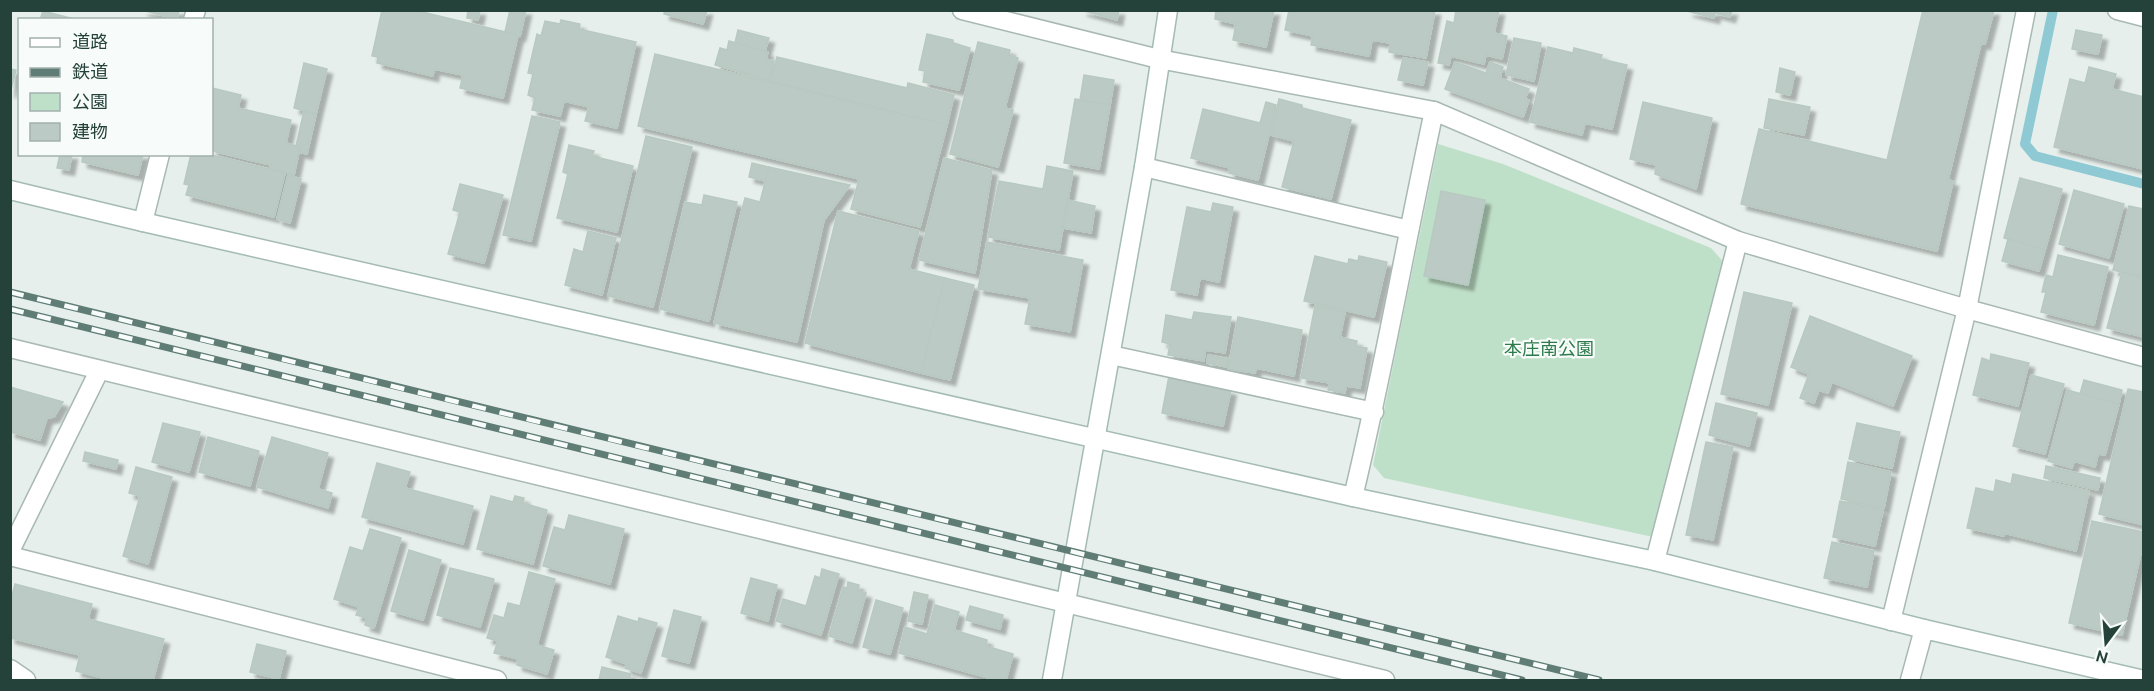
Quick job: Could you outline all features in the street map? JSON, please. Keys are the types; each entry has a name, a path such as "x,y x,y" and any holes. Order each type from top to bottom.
{"street":[{"path":"962,10 1159,59 1434,111 1738,241 1967,309 2144,357"},
{"path":"1052,681 1144,167 1168,10"},
{"path":"1891,621 1967,309 2026,10"},
{"path":"2117,10 2144,17"},
{"path":"1353,497 1374,412 1434,111"},
{"path":"143,222 160,156"},
{"path":"1144,167 1409,230"},
{"path":"10,190 1353,497 1655,561 1891,621 2144,681"},
{"path":"1655,561 1738,241"},
{"path":"10,348 1385,681"},
{"path":"1111,356 1374,412"},
{"path":"10,551 99,371"},
{"path":"10,556 496,681"},
{"path":"1910,681 1924,629"},
{"path":"10,669 26,681"}],"green space":[{"name":"本庄南公園","path":"1438,144 1503,164 1711,248 1727,266 1653,537 1384,478 1373,465"}],"building":[{"path":"142,10 179,10 177,18"},
{"path":"382,10 414,10 518,35 503,98 460,88 463,75 434,69 433,76 377,63 378,57 372,56"},
{"path":"468,10 480,10 478,20 467,18"},
{"path":"510,10 526,10 520,36 505,32"},
{"path":"665,10 707,10 703,24 664,14"},
{"path":"1081,10 1119,10 1117,20"},
{"path":"1216,10 1274,10 1266,47 1233,40 1236,24 1215,19"},
{"path":"1289,10 1435,10 1426,58 1389,52 1390,43 1372,40 1369,56 1311,45 1313,36 1285,30"},
{"path":"1456,10 1499,10 1494,33 1507,36 1502,59 1486,55 1484,64 1451,56 1449,65 1438,63 1447,21 1454,23"},
{"path":"1732,10 1730,17 1715,13 1714,18 1687,11"},
{"path":"1923,10 1994,10 1985,44 1981,43 1948,180 1953,181 1937,251 1741,204 1759,129 1887,160"},
{"path":"43,11 70,18 41,18"},
{"path":"561,20 580,24 579,29 636,42 617,128 585,121 589,107 564,101 560,116 532,110 535,98 528,95 533,74 528,73 537,34 541,36 545,21 560,24"},
{"path":"738,30 769,38 765,51 735,43"},
{"path":"2076,30 2102,35 2098,54 2072,49"},
{"path":"927,34 953,40 953,43 970,48 959,90 923,82 925,71 919,70"},
{"path":"1514,38 1541,43 1534,81 1506,75"},
{"path":"729,41 768,52 766,59 774,61 769,80 715,65 720,48 727,50"},
{"path":"978,42 1010,50 1009,55 1018,58 1005,108 1013,110 998,167 950,154"},
{"path":"1548,47 1573,53 1574,48 1602,55 1601,59 1627,65 1612,129 1585,123 1582,135 1530,122"},
{"path":"655,54 947,125 920,227 851,209 859,179 638,126"},
{"path":"777,57 907,88 908,83 954,95 947,125 770,81"},
{"path":"1403,58 1428,62 1423,85 1398,80"},
{"path":"1455,62 1486,73 1490,62 1503,67 1500,78 1529,89 1525,99 1529,100 1523,117 1445,89"},
{"path":"304,63 327,69 316,114 294,108"},
{"path":"2089,67 2116,74 2112,89 2144,97 2143,169 2054,147 2070,79 2085,83"},
{"path":"1780,68 1795,72 1790,95 1776,92"},
{"path":"10,69 16,70 10,93"},
{"path":"1084,75 1114,80 1110,105 1080,100"},
{"path":"213,88 241,95 238,108 291,120 286,143 300,147 294,175 270,169 271,165 213,151"},
{"path":"1075,99 1110,105 1099,169 1064,163"},
{"path":"1279,99 1302,105 1302,108 1351,120 1331,199 1282,187 1294,141 1271,135"},
{"path":"1769,99 1810,107 1804,135 1764,128"},
{"path":"1266,102 1276,105 1258,180 1229,173 1230,168 1191,158 1203,109 1260,123"},
{"path":"1643,102 1712,118 1696,189 1655,174 1656,165 1630,159"},
{"path":"304,111 316,114 307,154 299,152 300,147 296,146"},
{"path":"532,116 560,122 531,241 503,235"},
{"path":"646,136 692,147 653,307 608,296"},
{"path":"569,145 594,151 592,156 633,166 617,232 557,218 568,174 563,172"},
{"path":"213,155 285,173 274,217 186,195 189,185 184,184 191,156"},
{"path":"60,156 72,156 69,170 57,168"},
{"path":"83,156 143,156 138,175 82,162"},
{"path":"944,158 992,170 975,273 919,260"},
{"path":"752,163 769,167 765,181 749,177"},
{"path":"1047,166 1073,171 1059,250 988,237 999,181 1043,189"},
{"path":"769,167 850,185 824,220 797,342 714,323 745,198 760,202"},
{"path":"288,175 301,179 290,223 277,219"},
{"path":"2020,178 2062,189 2045,250 2004,238"},
{"path":"460,184 503,195 484,263 448,254 460,212 453,210"},
{"path":"2074,190 2124,204 2109,258 2059,244"},
{"path":"1441,191 1485,200 1468,285 1424,276"},
{"path":"704,195 737,202 709,321 660,309 685,202 702,205"},
{"path":"1068,200 1095,206 1091,233 1063,228"},
{"path":"1213,203 1233,207 1219,282 1200,278 1197,295 1171,290 1187,207 1211,212"},
{"path":"2129,206 2144,209 2144,278 2113,270"},
{"path":"838,211 919,231 909,269 945,278 921,373 805,343"},
{"path":"588,231 616,238 602,295 565,285 574,249 583,252"},
{"path":"2008,239 2045,250 2039,271 2002,261"},
{"path":"987,242 1083,260 1070,332 1025,324 1030,298 978,289"},
{"path":"2058,255 2108,267 2094,325 2041,312 2046,292 2042,292 2046,275 2053,277"},
{"path":"1315,256 1348,264 1349,259 1358,261 1359,256 1387,262 1374,317 1304,301"},
{"path":"2122,272 2144,278 2144,337 2107,328"},
{"path":"945,278 974,285 950,380 921,373"},
{"path":"1744,292 1792,303 1768,405 1721,394"},
{"path":"1315,306 1345,312 1340,337 1357,341 1356,346 1367,348 1360,388 1346,386 1345,393 1328,390 1330,383 1301,378"},
{"path":"1194,312 1231,317 1225,353 1205,350 1204,361 1168,355 1170,344 1162,342 1166,315 1192,320"},
{"path":"1810,316 1912,356 1893,406 1832,382 1828,393 1819,390 1814,403 1800,398 1809,374 1791,367"},
{"path":"1238,317 1302,330 1294,376 1256,368 1255,373 1228,369"},
{"path":"1991,354 2029,363 2018,406 1973,395 1982,358 1990,361"},
{"path":"1208,355 1229,359 1227,367 1207,363"},
{"path":"2031,375 2064,384 2045,454 2013,446"},
{"path":"1169,376 1231,390 1223,426 1162,413"},
{"path":"2084,380 2122,390 2119,404 2080,394"},
{"path":"10,387 63,402 54,417 47,418 40,440 10,432"},
{"path":"2128,389 2144,392 2144,416 2141,425 2144,425 2144,441 2141,450 2144,451 2144,525 2099,514"},
{"path":"2067,390 2119,404 2105,455 2098,454 2095,467 2074,461 2072,468 2048,461"},
{"path":"1716,403 1757,413 1749,446 1709,435"},
{"path":"163,423 200,432 189,472 152,462"},
{"path":"1857,423 1900,432 1892,468 1849,459"},
{"path":"208,437 259,451 250,486 199,472"},
{"path":"272,437 328,453 318,489 332,493 328,508 257,487"},
{"path":"1706,442 1733,447 1713,540 1686,535"},
{"path":"85,452 118,460 116,469 83,461"},
{"path":"1848,462 1891,472 1884,508 1841,499"},
{"path":"377,463 410,472 405,488 473,506 463,544 362,517"},
{"path":"2046,466 2100,478 2098,490 2044,478"},
{"path":"136,467 172,477 148,564 123,556 140,496 129,493"},
{"path":"2013,474 2089,491 2076,551 2004,533 2004,536 1967,528 1976,488 1994,492 1996,480 2011,484"},
{"path":"491,496 513,502 515,496 524,498 523,503 547,510 533,564 477,549"},
{"path":"1840,501 1883,510 1875,546 1833,537"},
{"path":"569,515 624,529 610,584 543,566 554,527 565,530"},
{"path":"2092,521 2144,532 2122,635 2069,623"},
{"path":"370,529 401,538 374,628 365,625 367,618 356,615 359,607 334,599 350,547 363,551"},
{"path":"1832,542 1874,551 1867,587 1824,578"},
{"path":"409,550 441,560 423,620 391,611"},
{"path":"450,568 494,579 480,627 437,615"},
{"path":"822,569 839,574 821,635 776,621 783,599 806,606 815,576 820,578"},
{"path":"529,572 555,579 537,645 554,650 547,674 517,665 518,659 494,653 498,641 487,638 494,615 504,618 508,603 520,606"},
{"path":"751,578 777,585 768,621 741,613"},
{"path":"848,582 859,585 858,591 866,593 852,643 829,636 843,587 847,588"},
{"path":"15,584 92,604 88,619 164,639 153,680 111,680 76,671 80,655 10,638 10,604"},
{"path":"914,592 928,595 922,624 908,621"},
{"path":"876,600 903,608 890,654 863,647"},
{"path":"935,605 959,612 954,630 987,640 986,646 1013,654 1006,680 996,680 899,653 905,627 927,634"},
{"path":"970,606 1003,615 1000,629 966,620"},
{"path":"674,610 701,617 689,663 662,656"},
{"path":"618,616 638,622 639,618 657,623 641,673 625,668 627,664 606,657"},
{"path":"257,644 286,651 279,679 250,672"},
{"path":"602,667 631,674 629,680 599,680"}],"waterway":[{"path":"2053,10 2025,144 2035,156 2144,184"}],"railway":[{"path":"10,292 1599,680"},
{"path":"10,309 1522,680"}]}
